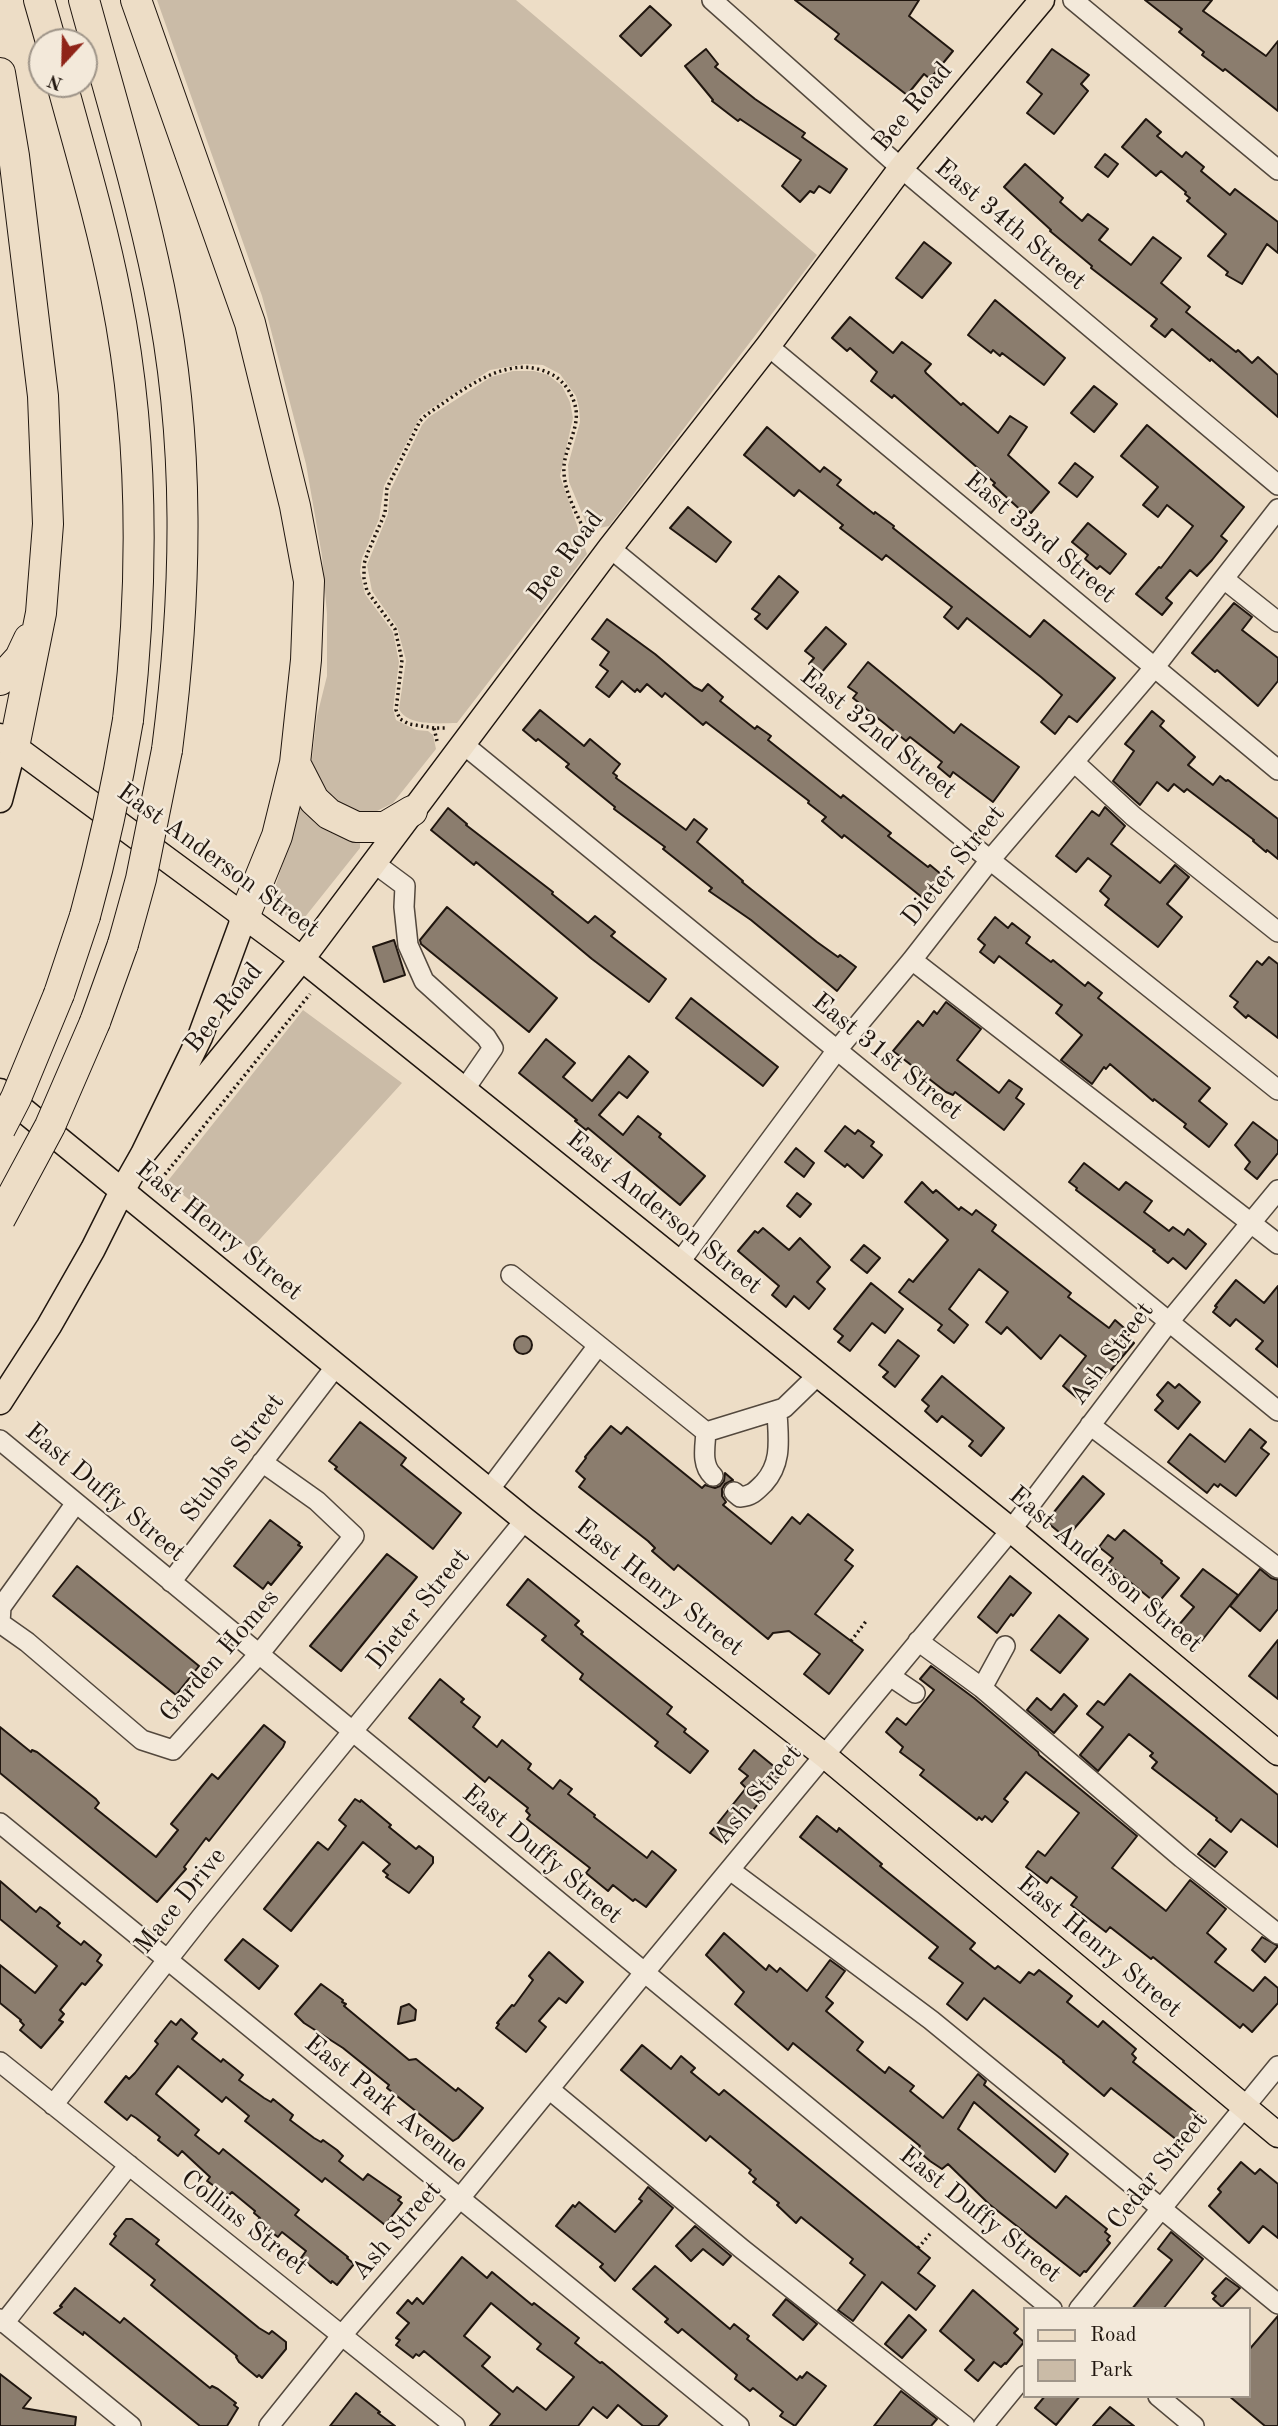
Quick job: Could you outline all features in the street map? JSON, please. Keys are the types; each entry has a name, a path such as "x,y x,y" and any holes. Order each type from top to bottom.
{"highway":[{"path":"39,0 47,28"},
{"path":"0,1219 50,1126 95,1023 123,944 141,879 167,750 178,667 184,518 180,439 159,289 133,180 84,0"},
{"path":"136,0 250,323 295,506 309,581 306,660 295,763 277,836 244,917"},
{"path":"0,73 14,156 43,396 48,524 41,613 7,742"},
{"path":"0,1129 16,1098 59,994 85,916 115,795 128,720 135,656 140,519 136,443 116,296 66,98"},
{"path":"0,680 20,658 41,613"},
{"path":"295,763 314,800 330,814 356,827 385,827 412,811"}],"main road":[{"name":"Bee Road","path":"143,1154 302,959 610,548 768,346 901,168 1042,0"},
{"path":"0,800 7,742"},
{"name":"East Anderson Street","path":"7,742 302,959 1011,1530 1278,1753"},
{"path":"0,1402 68,1293 143,1154 200,1037 244,917"},
{"name":"East Henry Street","path":"0,1091 525,1520 825,1756 1278,2135"}],"street":[{"name":"East 34th Street","path":"712,0 901,168 1278,485"},
{"path":"1073,0 1278,170"},
{"name":"East 33rd Street","path":"768,346 1278,771"},
{"name":"Dieter Street","path":"679,1263 837,1050 990,860 1154,667 1278,509"},
{"name":"East 32nd Street","path":"610,548 990,860 1278,1090"},
{"path":"1224,579 1278,622"},
{"name":"East 31st Street","path":"463,744 1278,1411"},
{"path":"1074,762 1133,816 1278,932"},
{"path":"373,863 405,886 408,945 424,981 486,1037 493,1048 464,1090"},
{"path":"912,960 1278,1244"},
{"name":"Ash Street","path":"270,2426 342,2335 460,2198 1011,1530 1168,1323 1278,1190"},
{"path":"511,1275 597,1347 706,1432"},
{"path":"489,1490 597,1347"},
{"name":"Stubbs Street","path":"171,1582 336,1366"},
{"path":"706,1432 784,1408 818,1375"},
{"path":"734,1492 740,1497 755,1493 771,1475 778,1459 777,1411"},
{"path":"1090,1426 1278,1568"},
{"path":"706,1432 706,1470 713,1476"},
{"name":"East Duffy Street","path":"0,1440 1050,2307"},
{"name":"Garden Homes","path":"76,1503 1,1607 0,1623 27,1642 142,1740 173,1750 259,1654 354,1536 317,1501 262,1462"},
{"name":"Dieter Street","path":"353,1732 525,1520"},
{"path":"918,1641 982,1688 1182,1858 1278,1934"},
{"path":"982,1688 1005,1646"},
{"path":"890,1675 915,1693"},
{"name":"Mace Drive","path":"52,2105 353,1732"},
{"name":"East Park Avenue","path":"0,1823 739,2426"},
{"path":"730,1870 931,2020 1278,2304"},
{"name":"Collins Street","path":"0,2062 455,2426"},
{"name":"Cedar Street","path":"1081,2307 1278,2066"},
{"path":"549,2089 742,2249 965,2426"},
{"path":"128,2165 2,2321 131,2426"},
{"path":"983,2426 1023,2377"},
{"path":"1159,2398 1194,2426"}],"path":[{"path":"434,729 400,719 396,710 402,660 395,629 368,591 364,578 364,564 385,513 387,488 420,421 445,402 498,372 535,368 561,380 571,394 576,410 564,474 586,534"},
{"path":"158,1183 311,992"},
{"path":"851,1641 867,1620"}],"green space":[{"path":"157,0 516,0 817,255 609,526 589,530 569,482 568,465 580,422 579,408 576,396 560,374 543,365 525,364 490,370 421,415 384,486 379,519 362,558 360,572 365,594 393,632 399,662 393,709 396,720 416,730 428,731 433,735 436,749 393,803 373,813 334,811 311,766 317,716 327,676 327,614 322,556 306,464 262,296"},
{"path":"513,371 534,371 548,375 562,386 570,402 573,418 560,476 587,554 457,723 409,719 399,709 406,660 397,627 372,591 367,565 388,514 390,491 422,425 429,417 491,377"},
{"path":"302,803 326,829 341,837 360,840 360,848 300,920 283,912 278,895 273,894"},
{"path":"303,1010 402,1083 251,1249 167,1182"}],"building":[{"path":"795,0 919,0 909,16 953,51 930,79 924,74 907,95 835,39 839,34"},
{"path":"1145,0 1212,0 1203,11 1266,56 1278,41 1278,111 1225,69 1223,71 1202,55 1204,52 1179,32 1182,29"},
{"path":"650,6 671,25 641,56 620,36"},
{"path":"706,49 718,64 715,67 755,99 805,133 802,137 847,169 830,193 819,186 814,193 810,191 800,202 782,186 801,160 740,119 738,121 712,101 685,66"},
{"path":"1052,49 1089,75 1081,84 1088,91 1054,134 1027,113 1042,94 1027,82"},
{"path":"1146,119 1161,132 1157,136 1182,157 1186,152 1204,167 1201,171 1230,195 1235,189 1278,222 1278,253 1267,244 1242,284 1226,275 1228,272 1208,256 1226,234 1187,201 1190,198 1186,192 1161,171 1156,176 1122,147"},
{"path":"1105,154 1118,164 1108,177 1095,167"},
{"path":"1025,164 1063,198 1060,202 1082,221 1088,214 1108,229 1099,240 1131,265 1153,237 1181,258 1161,283 1190,307 1186,312 1236,352 1238,350 1252,363 1258,357 1278,375 1278,417 1172,329 1165,337 1151,326 1157,319 1091,268 1092,266 1004,187"},
{"path":"924,242 951,263 922,298 896,278"},
{"path":"995,300 1065,358 1044,385 1002,353 1000,356 993,350 991,353 968,335"},
{"path":"850,317 893,353 902,342 931,364 926,373 961,405 963,403 998,433 1010,416 1027,427 1008,455 1049,492 1031,513 1028,511 1025,514 993,485 995,483 894,395 892,398 871,381 877,372 850,348 847,351 832,338"},
{"path":"1094,386 1117,404 1094,432 1071,413"},
{"path":"1147,425 1244,507 1221,536 1227,541 1212,560 1197,576 1190,570 1166,598 1172,603 1162,615 1136,594 1159,567 1161,568 1193,526 1167,505 1158,517 1143,505 1158,487 1121,456"},
{"path":"767,427 820,472 824,467 841,480 837,485 894,526 893,528 1030,637 1044,620 1115,678 1077,722 1069,716 1055,734 1041,722 1062,695 967,618 958,629 944,617 952,607 886,555 882,560 840,528 843,525 799,490 794,496 744,455"},
{"path":"1075,463 1093,477 1077,497 1059,483"},
{"path":"688,507 731,542 716,562 670,528"},
{"path":"1088,523 1126,554 1110,574 1100,566 1097,569 1085,559 1088,555 1072,542"},
{"path":"779,576 798,592 767,629 755,619 760,614 752,609"},
{"path":"1234,603 1252,617 1242,630 1278,658 1278,681 1258,706 1217,670 1215,672 1192,653"},
{"path":"607,619 694,687 702,691 708,684 723,697 720,701 755,729 757,726 771,736 768,740 841,798 843,795 891,833 888,836 942,875 923,898 844,835 842,838 822,821 826,817 808,803 809,801 706,722 703,725 665,693 662,697 647,684 640,692 637,689 635,692 622,681 609,697 596,687 608,671 600,665 609,652 592,639"},
{"path":"826,627 846,644 821,673 809,664 814,658 805,651"},
{"path":"868,662 954,733 961,724 1019,767 993,802 953,772 950,777 938,767 942,762 910,737 906,741 853,698 857,693 848,687"},
{"path":"540,710 584,746 590,739 620,764 613,773 616,778 686,830 694,819 707,829 697,842 817,942 856,967 837,991 751,920 709,891 712,888 663,849 665,847 614,809 615,807 566,767 569,764 523,730"},
{"path":"1152,711 1164,721 1160,726 1195,757 1188,765 1213,785 1220,776 1228,780 1278,819 1278,859 1187,789 1184,792 1174,784 1168,791 1157,782 1140,805 1113,781 1134,751 1125,744"},
{"path":"1105,807 1125,826 1111,844 1160,883 1175,865 1189,877 1167,904 1182,917 1158,947 1105,905 1109,899 1100,891 1111,876 1088,858 1076,872 1056,856 1092,811 1099,816"},
{"path":"448,808 588,923 595,916 615,932 611,936 666,979 649,1002 592,959 476,862 474,865 431,830"},
{"path":"447,907 557,998 529,1032 421,944 420,940"},
{"path":"995,917 1008,928 1012,923 1030,937 1026,943 1051,962 1053,960 1085,986 1088,982 1102,993 1098,998 1210,1088 1199,1101 1227,1124 1209,1147 1184,1127 1186,1124 1154,1099 1153,1101 1110,1064 1106,1069 1104,1067 1092,1084 1061,1060 1082,1035 1056,1013 1062,1005 999,956 994,963 980,952 985,945 978,939"},
{"path":"394,940 405,975 384,982 373,947"},
{"path":"1269,957 1278,964 1278,1038 1248,1015 1246,1018 1234,1007 1238,1002 1230,996 1257,961 1262,965"},
{"path":"691,998 778,1067 763,1086 676,1018"},
{"path":"946,1002 981,1029 957,1060 999,1093 1009,1080 1022,1089 1016,1098 1024,1104 1004,1130 955,1092 953,1095 946,1092 893,1051 918,1021 923,1026 934,1011 937,1014"},
{"path":"546,1039 575,1063 563,1077 592,1101 629,1056 648,1072 627,1098 619,1092 599,1115 623,1135 638,1116 705,1176 680,1205 519,1073"},
{"path":"1253,1122 1278,1141 1278,1153 1257,1179 1245,1169 1250,1162 1235,1145"},
{"path":"845,1126 855,1134 858,1130 874,1142 871,1146 882,1155 863,1178 847,1164 845,1167 825,1151"},
{"path":"796,1148 814,1163 804,1177 785,1162"},
{"path":"1084,1163 1119,1190 1126,1182 1152,1201 1144,1212 1169,1231 1173,1227 1184,1235 1188,1229 1206,1244 1186,1269 1173,1258 1168,1263 1153,1251 1155,1250 1076,1190 1069,1182"},
{"path":"922,1182 933,1193 936,1190 959,1210 961,1207 972,1215 976,1210 996,1225 992,1231 1071,1293 1068,1297 1109,1328 1115,1320 1130,1333 1127,1337 1134,1343 1083,1403 1063,1386 1086,1356 1060,1335 1041,1359 1007,1327 1001,1334 986,1322 1008,1292 979,1269 949,1309 968,1325 954,1343 938,1330 942,1325 899,1292 909,1279 913,1282 948,1240 905,1202"},
{"path":"797,1193 811,1204 800,1217 787,1206"},
{"path":"763,1228 789,1250 800,1238 830,1267 817,1282 825,1289 809,1309 794,1296 786,1307 772,1295 779,1286 738,1251 755,1231 758,1233"},
{"path":"864,1245 880,1258 867,1273 851,1260"},
{"path":"1236,1280 1264,1303 1278,1286 1278,1367 1256,1349 1263,1341 1236,1319 1230,1326 1213,1312"},
{"path":"871,1283 903,1309 885,1333 872,1323 850,1351 838,1342 843,1336 834,1329"},
{"path":"523,1336 529,1339 532,1345 529,1351 523,1354 517,1351 514,1345 517,1339"},
{"path":"898,1340 919,1356 895,1387 883,1377 888,1372 879,1365"},
{"path":"942,1376 1004,1428 981,1456 969,1446 973,1441 942,1416 937,1422 925,1411 929,1406 922,1400"},
{"path":"1168,1382 1175,1388 1179,1384 1200,1402 1178,1429 1155,1410 1163,1401 1157,1395"},
{"path":"360,1422 406,1458 401,1465 461,1513 433,1549 335,1469 337,1467 329,1461"},
{"path":"611,1426 621,1434 627,1427 702,1488 705,1485 715,1488 720,1486 725,1473 733,1480 722,1489 726,1502 723,1505 771,1544 792,1517 800,1524 808,1514 853,1550 845,1560 853,1566 815,1614 863,1650 829,1694 804,1674 820,1654 789,1631 773,1633 768,1639 678,1565 674,1570 652,1551 655,1548 648,1541 579,1487 585,1479 576,1471"},
{"path":"1250,1429 1266,1442 1261,1448 1269,1454 1236,1496 1220,1484 1218,1487 1214,1484 1207,1493 1168,1462 1190,1434 1225,1462"},
{"path":"1083,1476 1104,1494 1066,1538 1048,1523"},
{"path":"270,1520 302,1547 271,1585 268,1582 263,1589 234,1566"},
{"path":"1124,1530 1179,1578 1157,1604 1108,1564 1113,1558 1099,1547 1108,1535 1115,1540"},
{"path":"387,1554 417,1577 341,1671 310,1646"},
{"path":"77,1566 199,1666 176,1695 53,1596"},
{"path":"1203,1569 1238,1595 1200,1643 1178,1626 1194,1607 1181,1596"},
{"path":"1260,1569 1278,1580 1278,1609 1260,1631 1230,1606"},
{"path":"1010,1576 1031,1593 997,1633 978,1617"},
{"path":"528,1579 579,1621 575,1625 583,1632 581,1634 672,1707 667,1714 708,1751 690,1773 655,1746 658,1742 580,1679 583,1674 542,1640 546,1636 507,1605"},
{"path":"1059,1615 1088,1639 1060,1673 1031,1650"},
{"path":"1278,1640 1278,1699 1249,1676"},
{"path":"931,1666 974,1698 1137,1836 1112,1868 1166,1911 1190,1880 1226,1909 1207,1933 1226,1949 1215,1962 1253,1991 1265,1977 1278,1988 1278,2003 1252,2032 1243,2024 1240,2028 1153,1957 1151,1959 1110,1927 1106,1932 1071,1905 1077,1897 1051,1877 1047,1883 1026,1867 1038,1851 1045,1856 1079,1813 1026,1772 1004,1799 1008,1802 992,1822 985,1816 982,1820 979,1817 977,1820 920,1775 924,1770 900,1752 903,1747 886,1732 897,1718 906,1725 934,1690 920,1679"},
{"path":"1130,1674 1278,1795 1278,1847 1241,1819 1231,1832 1152,1768 1157,1762 1150,1756 1153,1753 1129,1734 1098,1771 1080,1755 1103,1727 1087,1714 1098,1701 1104,1705"},
{"path":"440,1679 464,1699 461,1702 480,1717 473,1727 497,1747 502,1740 531,1764 528,1769 553,1789 560,1780 572,1789 568,1794 595,1815 594,1817 647,1858 652,1851 676,1870 646,1907 635,1899 633,1901 613,1885 608,1891 586,1873 590,1868 527,1819 530,1815 526,1811 528,1808 489,1777 485,1782 409,1718"},
{"path":"1064,1694 1077,1706 1054,1733 1027,1710 1037,1698 1051,1710"},
{"path":"264,1725 285,1742 283,1747 209,1841 206,1838 184,1867 186,1869 157,1902 0,1773 0,1727 31,1752 37,1752 96,1799 99,1803 95,1808 156,1857 178,1830 171,1824 212,1774 218,1779"},
{"path":"754,1750 782,1773 726,1845 710,1833 746,1788 741,1783 748,1776 739,1769"},
{"path":"355,1799 360,1802 361,1800 416,1849 419,1846 433,1857 433,1863 409,1893 386,1877 388,1875 383,1871 390,1864 363,1842 291,1931 264,1909 318,1842 328,1850 346,1826 339,1820"},
{"path":"817,1816 837,1832 839,1828 882,1864 880,1866 975,1943 970,1949 995,1969 998,1966 1020,1983 1029,1972 1034,1975 1039,1970 1072,1996 1067,2002 1098,2027 1103,2021 1136,2049 1132,2054 1136,2058 1133,2062 1203,2118 1182,2144 1111,2088 1104,2096 984,1998 967,2020 947,2004 963,1983 929,1958 938,1947 800,1837"},
{"path":"1210,1839 1227,1852 1215,1867 1198,1854"},
{"path":"0,1881 36,1912 40,1907 46,1911 60,1923 57,1926 81,1945 84,1941 101,1955 97,1961 102,1965 85,1985 82,1983 60,2010 64,2014 59,2020 63,2022 41,2048 20,2030 24,2025 21,2020 0,2003 0,1965 35,1993 57,1966 0,1919"},
{"path":"724,1933 766,1970 769,1965 777,1972 780,1968 807,1991 830,1960 845,1971 826,1997 833,2003 826,2011 863,2042 857,2050 885,2073 889,2067 914,2086 910,2091 943,2118 978,2074 986,2081 984,2085 1068,2154 1055,2172 974,2102 958,2129 1056,2208 1066,2196 1107,2229 1105,2232 1110,2236 1107,2240 1110,2243 1086,2272 1080,2276 989,2204 948,2164 942,2169 930,2161 917,2150 920,2146 793,2043 788,2050 735,2004 744,1992 706,1955"},
{"path":"1262,1937 1278,1946 1265,1962 1252,1950"},
{"path":"243,1939 278,1966 259,1989 225,1960"},
{"path":"549,1952 583,1982 566,2003 559,1998 539,2021 546,2027 526,2052 496,2028 499,2024 497,2023 512,2005 514,2006 533,1980 529,1976"},
{"path":"321,1984 343,2000 346,2004 344,2006 409,2060 416,2059 456,2091 458,2088 483,2108 458,2138 453,2141 387,2088 389,2085 343,2048 304,2023 295,2014"},
{"path":"409,2004 416,2010 415,2020 398,2024 401,2007"},
{"path":"181,2019 197,2033 192,2039 243,2075 239,2080 271,2102 273,2099 293,2115 290,2120 314,2138 321,2142 323,2140 337,2150 343,2156 339,2161 363,2180 368,2174 401,2197 398,2200 402,2203 385,2225 325,2178 322,2182 245,2121 249,2116 226,2097 222,2102 178,2066 157,2092 156,2094 199,2130 195,2135 219,2154 223,2149 299,2210 295,2215 348,2257 354,2264 337,2285 301,2258 306,2251 282,2232 278,2237 257,2221 260,2218 255,2211 232,2192 228,2196 207,2181 210,2177 182,2151 178,2156 136,2118 131,2115 127,2120 105,2102 126,2076 129,2079 135,2073 158,2044 155,2041 171,2021 176,2025"},
{"path":"642,2045 671,2069 681,2056 695,2068 691,2072 719,2095 724,2090 930,2258 918,2273 935,2286 916,2310 882,2282 853,2321 838,2310 865,2275 850,2263 853,2259 801,2217 796,2223 777,2205 779,2203 753,2182 756,2179 749,2173 751,2170 710,2136 706,2141 621,2070"},
{"path":"1241,2162 1255,2174 1260,2169 1278,2184 1278,2238 1263,2226 1249,2243 1209,2206 1221,2192 1218,2189"},
{"path":"648,2187 673,2208 615,2281 600,2267 603,2264 556,2226 573,2205 575,2207 579,2202 615,2232 642,2201 639,2199"},
{"path":"126,2219 132,2219 159,2240 156,2244 259,2328 269,2334 272,2331 286,2342 286,2349 262,2378 239,2362 237,2356 151,2285 155,2280 110,2244"},
{"path":"695,2226 731,2256 723,2265 703,2249 691,2261 676,2246"},
{"path":"1171,2232 1203,2259 1165,2307 1134,2307 1172,2260 1158,2249"},
{"path":"462,2257 487,2278 492,2272 532,2305 534,2303 579,2338 575,2343 667,2416 658,2426 643,2426 618,2405 607,2418 593,2407 578,2426 490,2426 500,2414 424,2351 413,2358 396,2345 400,2340 396,2338 409,2323 397,2313 408,2300 412,2304 417,2298 423,2304","holes":["491,2303 541,2344 537,2349 574,2377 546,2410 517,2387 513,2392 482,2366 490,2357 464,2336"]},
{"path":"655,2266 730,2329 734,2324 749,2336 747,2339 797,2380 807,2372 826,2386 795,2426 780,2416 783,2412 753,2388 750,2391 735,2379 737,2375 682,2329 678,2333 665,2322 668,2319 633,2289"},
{"path":"1226,2278 1240,2288 1222,2307 1213,2299 1216,2296 1212,2293"},
{"path":"75,2288 120,2323 124,2318 210,2388 212,2386 218,2389 236,2403 234,2405 238,2408 227,2426 200,2426 84,2332 83,2335 54,2313 62,2307 60,2306"},
{"path":"973,2290 1018,2329 1014,2333 1023,2343 1006,2364 1001,2367 994,2362 978,2381 965,2370 974,2360 940,2331"},
{"path":"786,2299 817,2324 803,2340 773,2315"},
{"path":"909,2315 926,2330 902,2358 885,2344"},
{"path":"1278,2316 1278,2426 1265,2426 1231,2398 1250,2398 1250,2349"},
{"path":"0,2374 31,2398 23,2408 76,2417 75,2426 0,2426"},
{"path":"901,2391 937,2419 931,2426 874,2426"},
{"path":"356,2393 380,2412 378,2413 395,2426 330,2426"},
{"path":"1043,2398 1078,2398 1056,2425 1035,2408"},
{"path":"1110,2407 1134,2426 1093,2426"}]}
